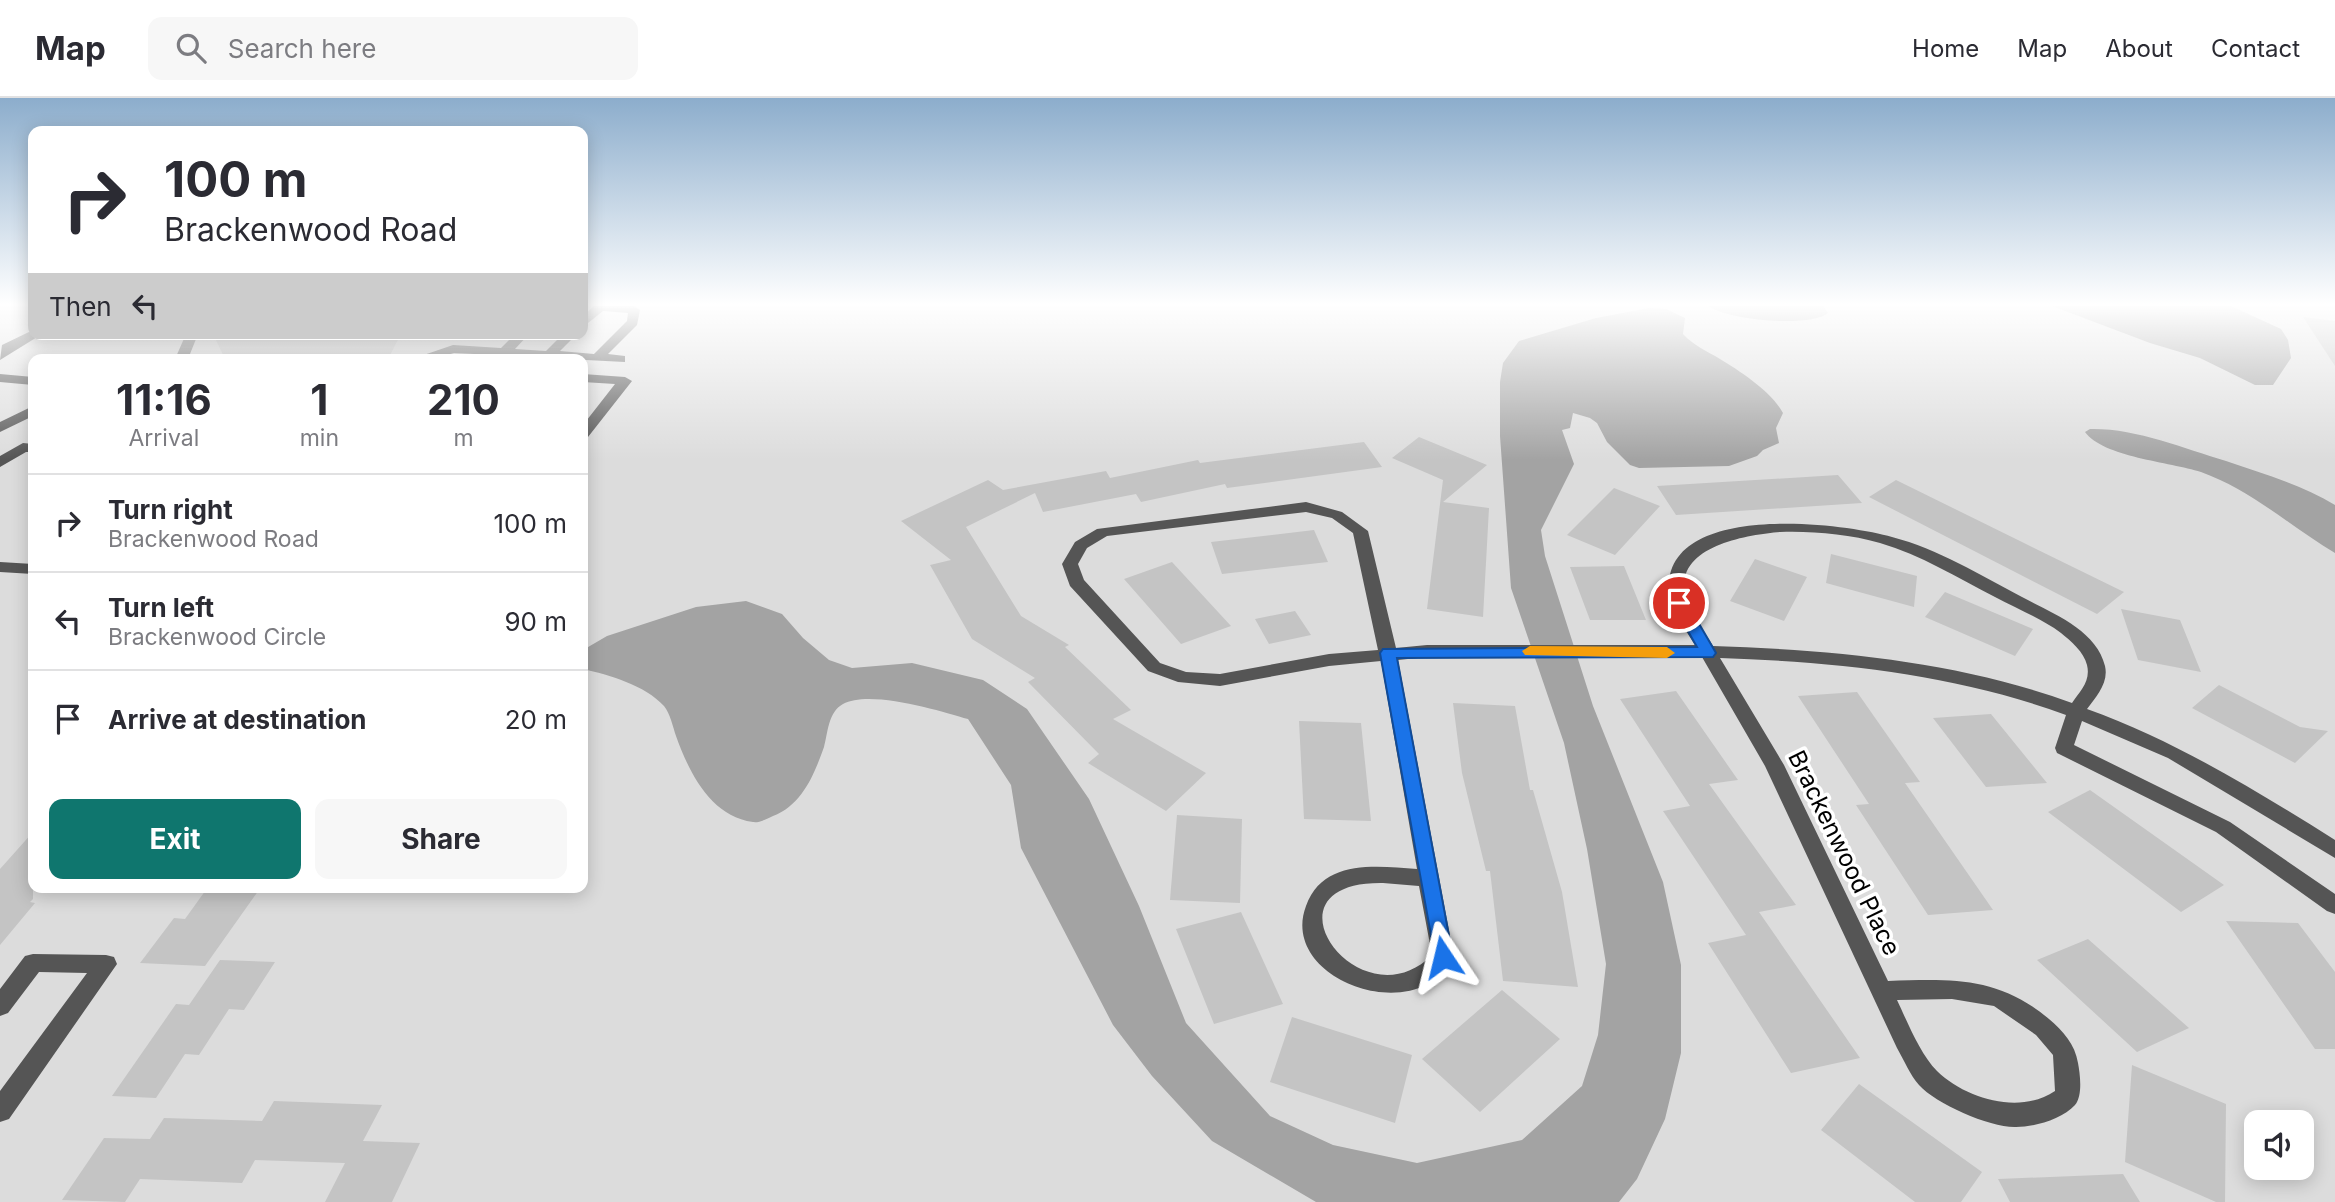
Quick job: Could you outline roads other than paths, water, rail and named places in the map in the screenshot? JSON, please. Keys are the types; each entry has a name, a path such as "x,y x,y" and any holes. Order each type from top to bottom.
{"street":[{"path":"588,358 620,359"},
{"path":"0,378 28,381"},
{"path":"588,378 625,381 588,428"},
{"path":"0,415 28,415"},
{"path":"0,428 28,415"},
{"path":"0,463 23,447 28,448"},
{"path":"1429,878 1363,875 1337,881 1324,890 1313,908 1313,934 1321,952 1339,969 1371,983 1404,983 1430,971 1443,957 1429,878 1388,653 1360,531 1343,519 1306,507 1103,532 1081,545 1070,564 1076,582 1154,667 1184,678 1220,680 1329,660 1388,653 1427,651 1708,653 1822,657 1903,667 1967,679 2077,711 2119,727 2245,794 2335,850"},
{"name":"Brackenwood Place","path":"1881,991 1947,990 1995,996 2033,1018 2063,1050 2068,1072 2067,1096 2049,1109 2015,1116 1967,1104 1928,1078 1905,1041 1881,991 1774,765 1684,614 1676,591 1678,572 1695,550 1719,538 1777,527 1812,527 1849,532 1926,554 2074,635 2085,647 2097,671 2092,692 2077,711"},
{"path":"0,566 28,569"},
{"path":"2077,711 2064,748 2223,827 2335,905"},
{"path":"0,1006 33,963 106,964 0,1111"}]}
